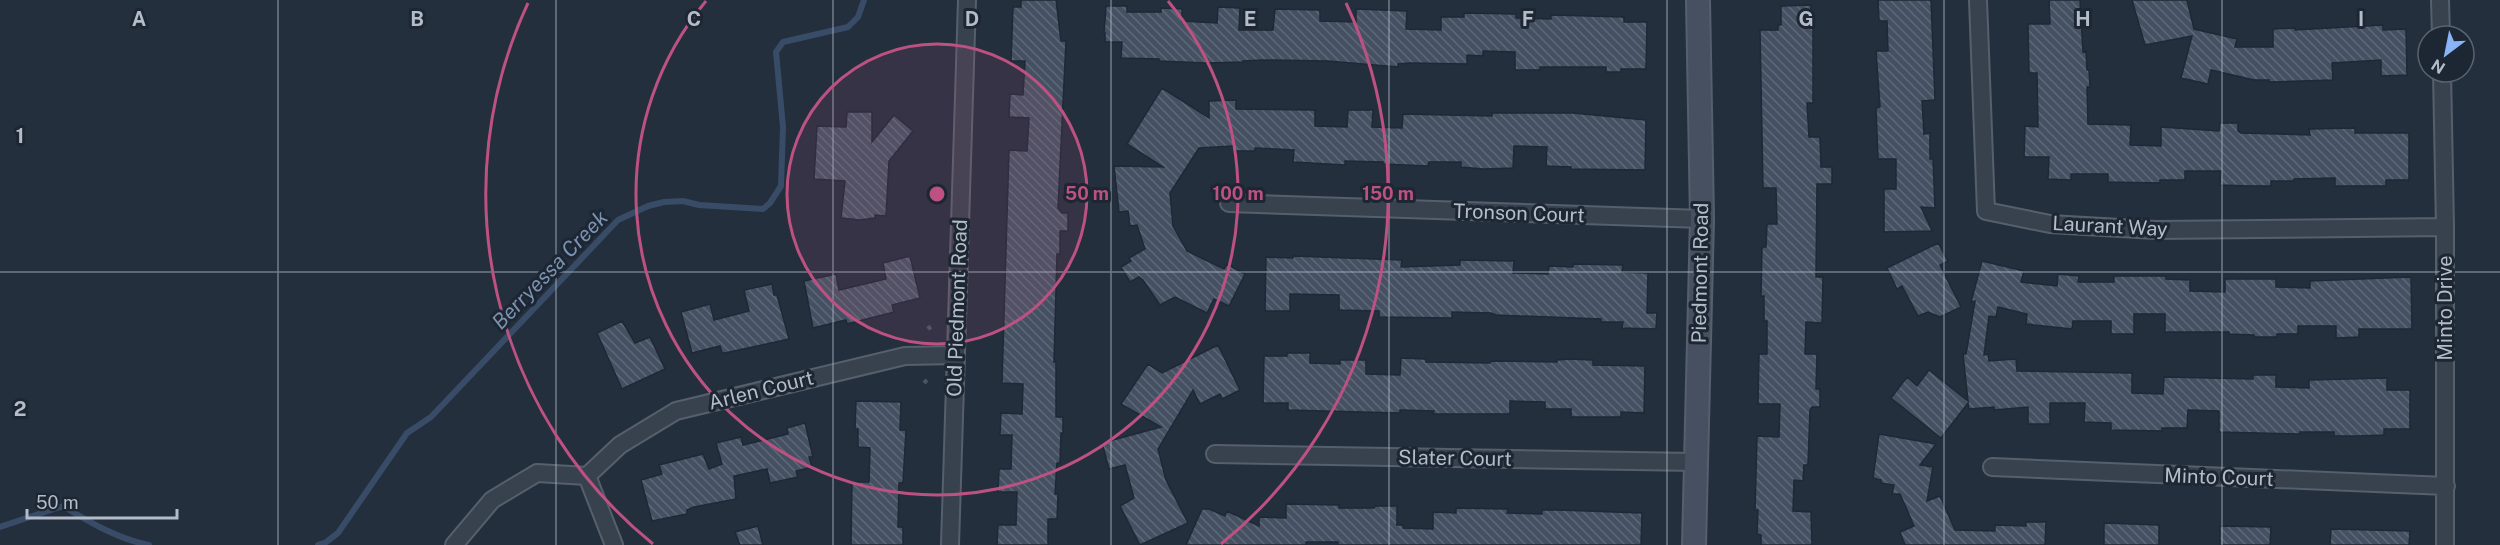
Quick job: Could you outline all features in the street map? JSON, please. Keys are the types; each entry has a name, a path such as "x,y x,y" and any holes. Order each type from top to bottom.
{"main road":[{"name":"Piedmont Road","path":"1694,545 1702,219 1698,0"}],"street":[{"name":"Old Piedmont Road","path":"950,545 967,0"},
{"name":"Laurant Way","path":"1978,0 1986,211 2050,224 2156,230 2445,227"},
{"path":"2440,0 2441,24"},
{"name":"Minto Drive","path":"2442,84 2445,227 2445,545"},
{"name":"Tronson Court","path":"1229,203 1702,219"},
{"name":"Arlen Court","path":"587,476 620,445 676,411 905,356 956,354"},
{"name":"Slater Court","path":"1215,454 1695,462"},
{"name":"Minto Court","path":"1992,467 2446,486"},
{"path":"454,545 492,500 537,473 587,476 614,545"}],"building":[{"path":"1021,0 1056,0 1061,41 1066,41 1058,208 1062,213 1068,213 1068,231 1060,231 1060,254 1057,254 1054,362 1056,362 1056,417 1063,417 1063,433 1061,433 1060,463 1057,463 1055,494 1058,494 1057,519 1048,519 1048,545 997,545 998,525 1016,525 1017,492 998,492 999,469 1011,469 1012,435 1000,435 1001,413 1022,414 1023,384 1002,383 1009,150 1027,151 1029,118 1009,117 1010,94 1023,95 1025,61 1011,61 1013,7 1021,7"},
{"path":"1878,0 1931,0 1935,100 1922,101 1924,134 1930,133 1935,208 1921,207 1932,231 1884,232 1884,189 1896,189 1896,159 1878,159 1876,108 1880,107 1876,51 1888,51 1887,21 1879,21"},
{"path":"2049,0 2080,0 2083,52 2086,51 2087,70 2089,70 2088,124 2131,125 2130,145 2161,146 2161,127 2219,131 2220,123 2238,123 2238,131 2241,133 2310,135 2309,129 2355,128 2355,133 2409,133 2409,180 2386,180 2386,186 2335,186 2335,178 2271,181 2271,186 2220,185 2221,171 2185,171 2185,180 2160,180 2160,183 2108,182 2108,174 2071,174 2071,180 2048,179 2049,157 2024,157 2025,126 2038,127 2037,73 2029,73 2028,24 2050,24"},
{"path":"2132,0 2187,0 2194,29 2237,39 2235,47 2273,47 2273,29 2383,25 2383,30 2406,29 2407,75 2381,76 2381,60 2332,63 2333,80 2269,82 2269,80 2254,80 2211,70 2208,84 2181,78 2192,36 2145,45"},
{"path":"1811,5 1813,103 1807,103 1809,137 1820,137 1821,167 1832,167 1832,184 1817,184 1816,277 1823,277 1822,323 1806,322 1805,354 1817,354 1816,389 1820,389 1820,407 1812,407 1810,410 1808,465 1804,465 1803,481 1794,480 1793,511 1811,512 1812,545 1761,545 1761,535 1757,534 1758,510 1755,510 1757,436 1779,437 1780,404 1758,404 1759,354 1767,354 1767,321 1764,321 1764,296 1761,296 1762,247 1766,247 1767,224 1777,224 1776,188 1763,188 1760,30 1778,30 1778,25 1781,25 1781,6"},
{"path":"1106,6 1127,6 1127,12 1161,12 1161,8 1182,9 1182,21 1217,23 1218,7 1240,8 1239,30 1273,30 1275,9 1320,10 1320,21 1356,22 1356,9 1407,11 1406,29 1441,30 1441,17 1464,17 1464,13 1516,14 1516,18 1551,19 1551,15 1624,17 1624,22 1647,22 1646,69 1621,69 1621,72 1606,72 1606,67 1540,67 1540,70 1515,70 1515,52 1483,51 1483,56 1467,55 1467,64 1410,63 1398,64 1398,67 1328,61 1263,60 1206,63 1121,58 1122,42 1105,42"},
{"path":"1162,88 1209,118 1209,101 1236,100 1236,109 1315,110 1315,126 1347,127 1348,110 1373,110 1372,127 1402,128 1403,114 1492,116 1492,113 1573,113 1646,120 1645,170 1571,169 1571,167 1546,166 1547,147 1514,146 1513,168 1483,169 1461,167 1461,162 1429,162 1428,166 1383,164 1383,162 1345,161 1345,165 1293,162 1294,150 1255,148 1255,151 1234,151 1233,146 1199,148 1170,193 1173,226 1187,251 1224,269 1227,264 1245,274 1229,306 1214,299 1207,313 1175,297 1160,305 1143,280 1139,277 1130,282 1121,267 1131,261 1129,258 1145,249 1137,225 1130,226 1128,211 1119,212 1114,166 1163,167 1127,144"},
{"path":"847,112 872,112 872,142 894,115 913,131 889,161 886,216 875,215 875,218 860,220 841,218 845,181 814,179 817,126 846,127"},
{"path":"1938,243 1948,261 1940,265 1961,307 1940,317 1928,312 1918,316 1902,286 1897,289 1887,268"},
{"path":"910,256 920,298 892,305 894,312 847,324 846,320 813,328 804,281 836,274 839,290 886,279 883,263"},
{"path":"1293,256 1402,260 1401,267 1460,265 1460,260 1514,261 1513,273 1548,274 1549,266 1623,265 1622,272 1648,273 1647,313 1657,313 1656,329 1622,328 1623,322 1601,322 1601,319 1491,313 1452,312 1452,318 1379,317 1379,311 1339,310 1339,295 1290,294 1290,311 1265,311 1266,257 1293,258"},
{"path":"1982,261 2024,271 2021,282 2057,286 2058,274 2079,276 2078,282 2114,282 2114,276 2166,276 2166,279 2190,280 2190,291 2225,292 2225,279 2276,279 2276,287 2310,288 2310,281 2411,277 2412,329 2359,329 2359,337 2336,338 2336,326 2298,326 2298,334 2254,337 2254,335 2229,334 2229,332 2165,332 2165,314 2134,314 2134,334 2111,334 2111,321 2073,321 2072,329 2026,324 2027,314 1998,307 1996,317 1989,316 1984,355 1988,354 1989,361 2016,359 2017,371 2132,373 2132,393 2163,394 2164,377 2253,379 2253,375 2276,375 2276,387 2309,388 2309,380 2387,378 2387,390 2410,390 2410,429 2384,429 2384,435 2356,436 2334,436 2334,432 2300,432 2300,434 2219,432 2219,411 2188,410 2187,428 2162,428 2162,431 2111,430 2111,423 2084,422 2085,403 2050,403 2050,424 2028,424 2028,407 1994,410 1994,407 1969,409 1968,403 1941,438 1891,398 1907,377 1917,386 1929,370 1968,401 1963,354 1966,354 1975,301 1971,302"},
{"path":"772,284 789,339 725,353 722,353 720,346 692,353 681,312 710,304 714,320 749,311 744,290"},
{"path":"622,321 635,343 650,337 665,369 622,389 597,333"},
{"path":"1218,345 1240,390 1222,399 1220,394 1200,404 1193,390 1158,449 1166,480 1188,523 1140,545 1120,506 1134,498 1125,465 1109,469 1102,443 1161,427 1121,404 1148,364 1162,373"},
{"path":"1287,353 1310,353 1310,363 1340,364 1340,360 1366,360 1366,374 1400,375 1401,358 1426,359 1426,362 1490,363 1491,361 1557,362 1557,360 1570,359 1593,360 1593,365 1645,366 1644,413 1621,412 1621,417 1571,417 1571,409 1545,409 1545,402 1510,401 1510,414 1433,414 1434,411 1400,410 1400,413 1288,410 1288,403 1263,403 1264,356 1287,356"},
{"path":"856,401 901,402 900,430 906,430 903,483 899,483 898,527 903,527 903,545 851,545 852,482 869,482 870,448 858,445 858,429 855,429"},
{"path":"805,423 813,457 809,457 812,467 796,471 798,477 770,483 767,469 734,476 736,499 694,507 687,510 687,514 652,521 641,480 662,474 659,465 703,454 709,469 722,464 716,443 741,437 743,445 788,434 787,428"},
{"path":"1879,434 1936,444 1920,465 1933,467 1927,501 1940,496 1955,530 1995,531 1995,525 2026,526 2026,522 2046,522 2045,545 1905,545 1900,532 1914,526 1900,494 1892,494 1894,485 1881,483 1881,480 1873,478"},
{"path":"1286,504 1339,505 1339,508 1397,506 1397,525 1403,525 1403,528 1433,529 1433,512 1456,513 1456,508 1508,509 1507,513 1542,514 1542,510 1642,513 1641,545 1338,545 1338,542 1306,542 1306,545 1186,545 1202,509 1209,509 1225,516 1227,511 1259,526 1259,517 1286,518"},
{"path":"2104,523 2159,525 2159,545 2104,545"},
{"path":"758,526 763,545 740,545 735,532"},
{"path":"2220,526 2271,527 2270,545 2220,545"},
{"path":"2331,529 2410,531 2409,545 2330,545"}],"waterway":[{"name":"Berryessa Creek","path":"318,545 325,543 338,533 407,433 431,417 618,220 648,206 664,202 683,201 699,205 763,209 770,203 781,186 783,127 776,52 783,42 848,27 858,17 864,0"},
{"name":"Berryessa Creek","path":"0,527 63,506 115,534 149,545"}]}
